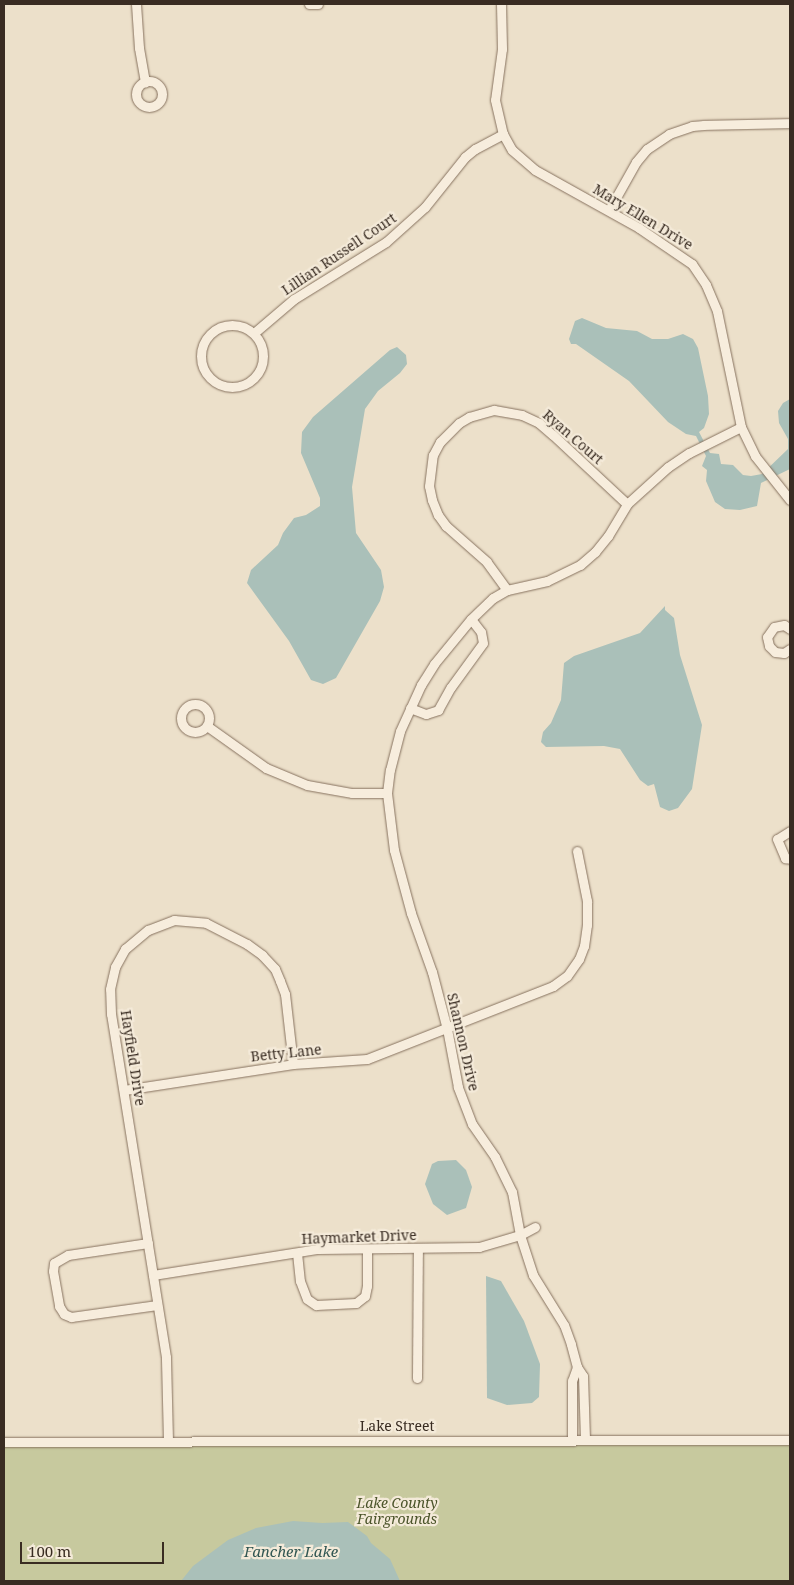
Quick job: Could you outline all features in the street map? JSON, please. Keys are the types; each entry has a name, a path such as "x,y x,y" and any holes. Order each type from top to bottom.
{"street":[{"path":"136,4 138,48 145,82"},
{"path":"308,4 318,4"},
{"name":"Mary Ellen Drive","path":"501,4 502,49 495,100 502,134 517,156 535,170 609,210 678,252 692,264 706,285 718,311 742,427 755,456 790,500"},
{"path":"609,210 636,162 647,149 669,134 692,126 790,123"},
{"name":"Lillian Russell Court","path":"254,333 294,299 386,242 412,221 466,157 475,149 502,134"},
{"path":"225,325 245,327 254,333 263,351 259,372 244,385 223,386 214,382 206,374 202,365 203,344 208,336 225,325"},
{"name":"Ryan Court","path":"506,590 487,562 446,526 438,515 432,500 429,486 433,455 440,442 459,423 469,417 494,410 522,415 539,423 627,504"},
{"name":"Shannon Drive","path":"585,1439 584,1382 577,1367 564,1325 533,1275 520,1236 512,1192 495,1157 472,1124 458,1087 447,1029 432,972 411,913 394,850 387,794 394,750 410,708 434,664 471,619 493,598 506,590 547,581 580,564 595,552 608,536 627,504 668,467 689,452 742,427"},
{"path":"410,708 426,714 438,710 451,686 483,643 481,632 471,619"},
{"path":"790,629 784,625 774,626 767,637 769,646 775,652 790,652"},
{"path":"207,726 266,768 307,785 352,793 387,794"},
{"path":"790,831 777,839 785,858 790,859"},
{"name":"Betty Lane","path":"124,1090 293,1064 367,1059 553,986 567,976 580,959 587,925 587,901 577,851"},
{"name":"Hayfield Drive","path":"168,1441 168,1374 112,1014 110,989 115,968 125,949 137,937 159,924 174,920 200,921 219,929 262,955 275,969 284,994 293,1064"},
{"name":"Haymarket Drive","path":"153,1275 318,1250 479,1247 520,1236 535,1227"},
{"path":"148,1243 68,1255 54,1263 53,1271 59,1306 64,1314 71,1317 158,1305"},
{"path":"417,1378 418,1249"},
{"path":"297,1253 300,1282 306,1299 316,1305 356,1303 365,1296 367,1286 367,1250"},
{"name":"Shannon Drive","path":"572,1439 572,1381 577,1367"},
{"name":"Lake Street","path":"4,1442 572,1439 790,1440"}],"green space":[{"name":"Lake County Fairgrounds","path":"4,1441 790,1441 790,1581 4,1581"}],"water":[{"path":"582,318 606,328 637,331 652,339 668,339 683,334 693,339 698,348 708,396 709,414 704,428 699,432 710,453 719,454 721,464 733,465 743,475 762,474 788,449 788,439 779,423 778,411 783,403 790,399 790,469 761,483 757,506 740,510 725,509 715,502 706,481 707,470 702,466 706,456 696,436 686,434 668,422 629,381 576,344 571,344 569,339 575,321"},
{"path":"397,347 406,355 407,364 400,373 378,391 365,409 352,487 356,533 381,570 384,587 380,601 336,678 323,684 311,680 289,641 247,583 251,570 278,545 283,533 294,518 306,515 320,506 320,498 301,453 302,432 313,417 390,350"},
{"path":"665,606 665,610 674,618 680,655 702,725 692,789 678,808 669,811 660,807 654,784 648,786 640,780 620,749 604,746 546,747 541,742 543,732 551,723 561,700 564,663 574,656 640,633"},
{"path":"456,1160 466,1170 472,1187 466,1208 447,1215 433,1204 425,1184 432,1164 438,1161"},
{"path":"486,1276 501,1281 524,1321 540,1364 539,1397 532,1403 507,1405 487,1398"},
{"name":"Fancher Lake","path":"293,1521 348,1522 367,1536 371,1543 390,1559 400,1581 181,1581 193,1566 228,1540 256,1528"}]}
